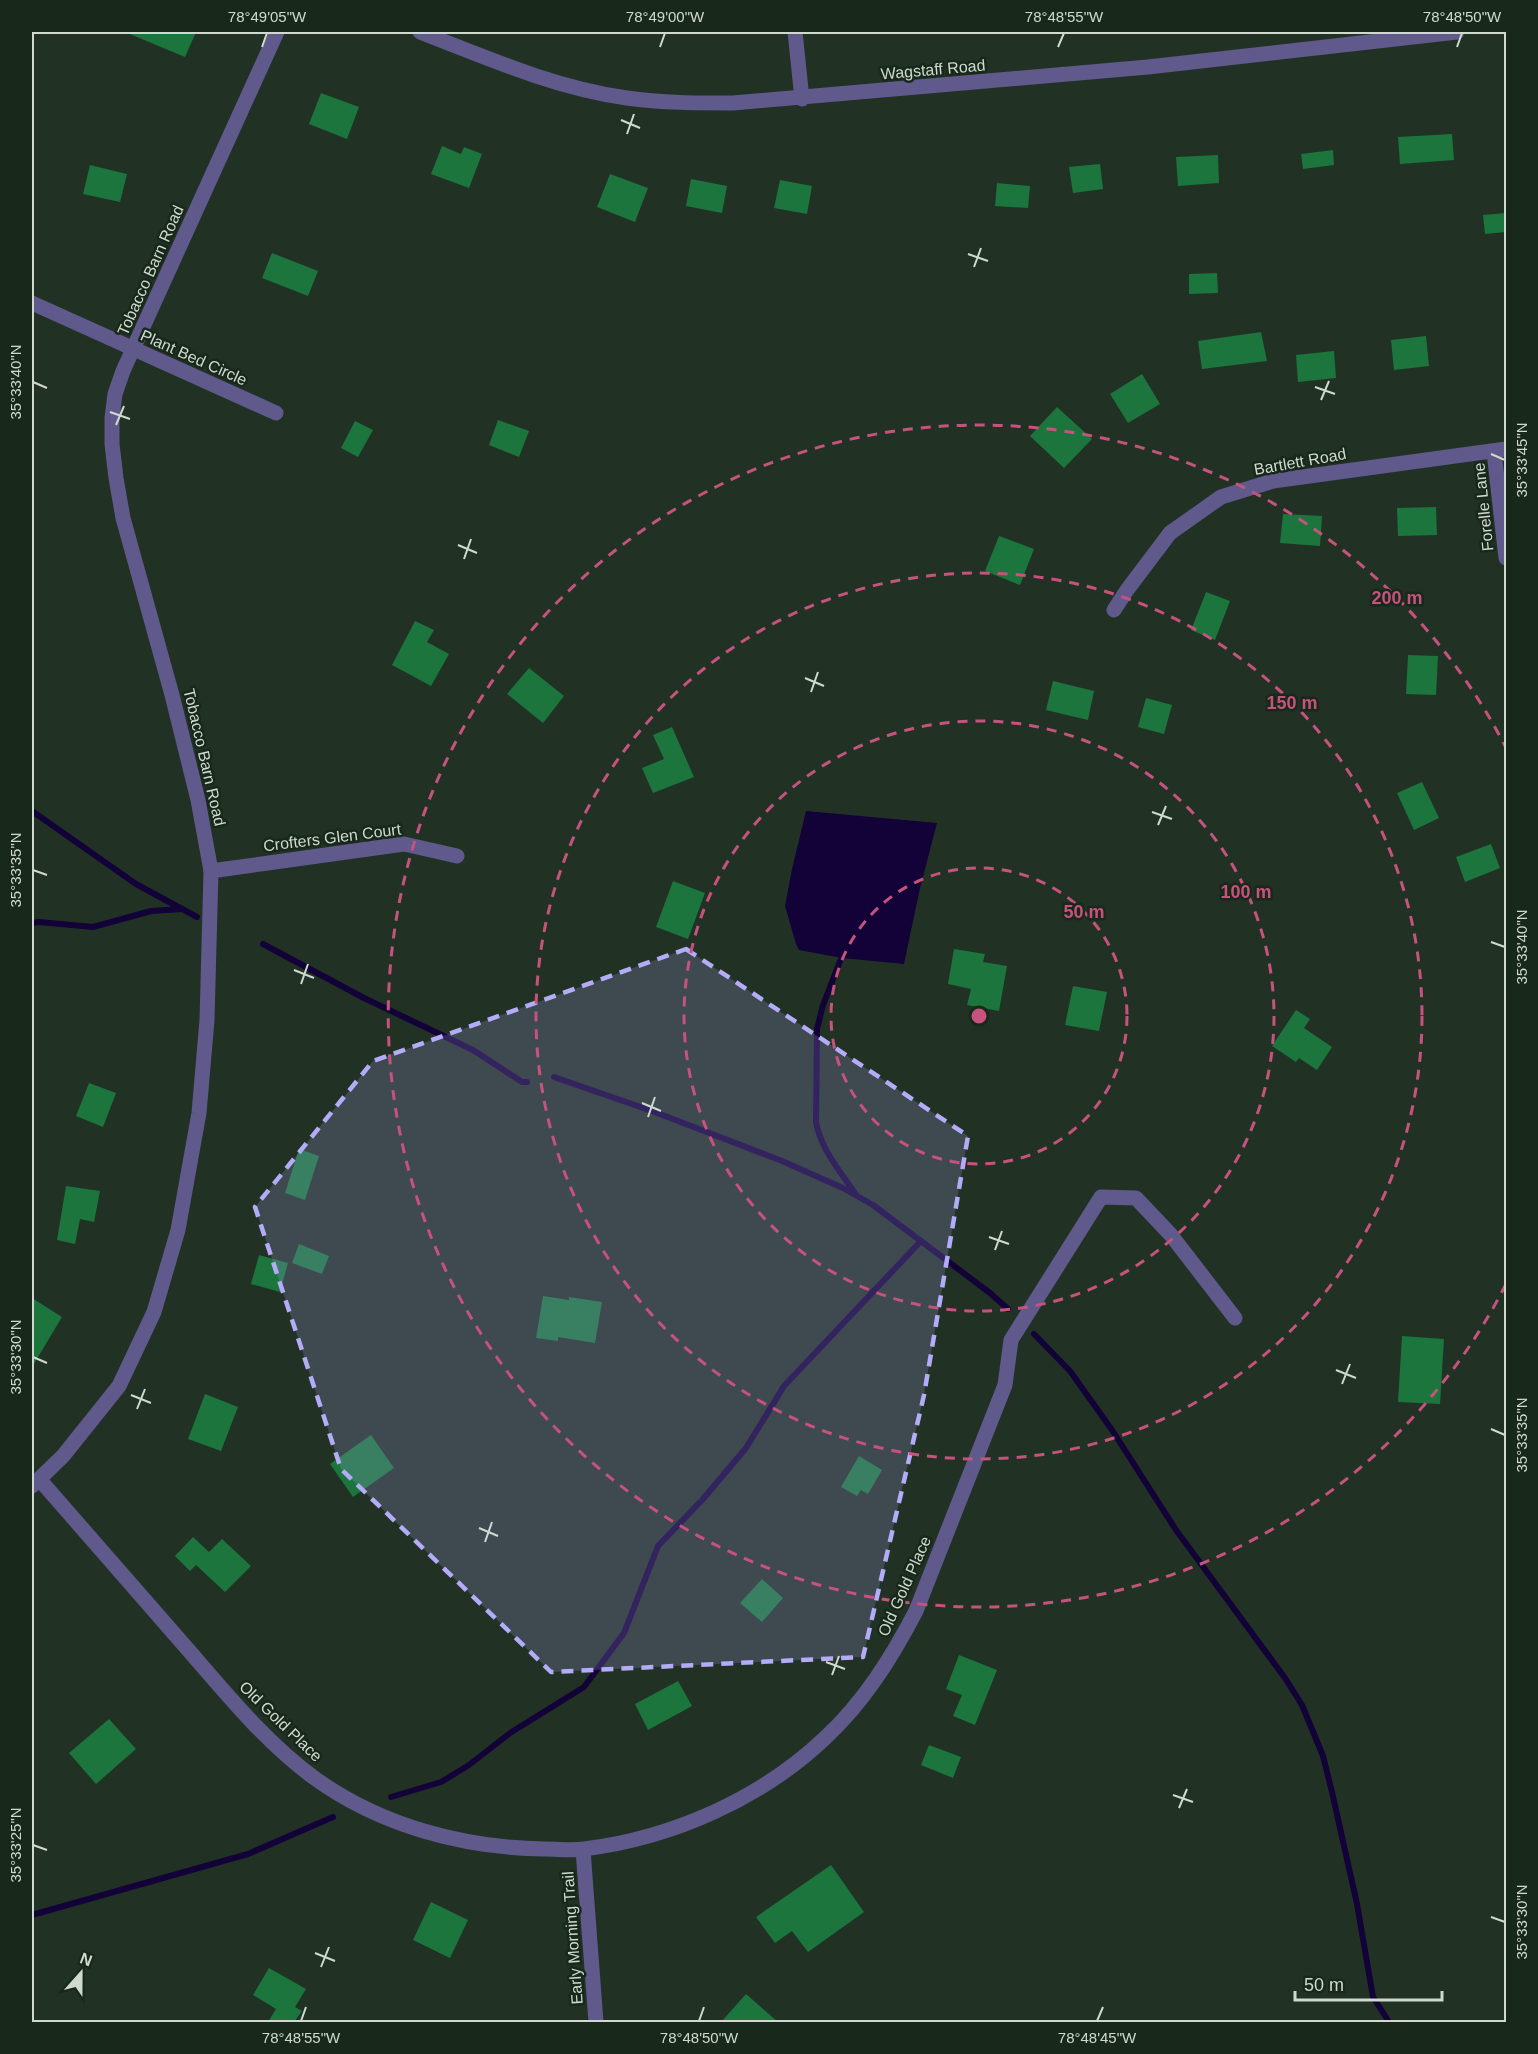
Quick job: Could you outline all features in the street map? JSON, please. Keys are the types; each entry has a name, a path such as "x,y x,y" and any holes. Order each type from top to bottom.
{"street":[{"name":"Tobacco Barn Road","path":"36,1483 63,1456 118,1386 154,1311 178,1230 199,1113 207,1020 211,871 195,790 172,695 123,518 112,444 115,394 277,32"},
{"name":"Wagstaff Road","path":"420,32 525,72 578,88 626,98 669,103 733,104 1148,67 1457,32"},
{"path":"795,32 802,99"},
{"name":"Plant Bed Circle","path":"32,303 276,413"},
{"name":"Forelle Lane","path":"1500,451 1506,558"},
{"name":"Bartlett Road","path":"1114,610 1170,533 1221,497 1273,481 1500,451"},
{"name":"Crofters Glen Court","path":"211,871 404,844 458,856"},
{"name":"Old Gold Place","path":"36,1483 238,1708 314,1778 396,1822 436,1835 475,1844 525,1849 583,1850 669,1830 729,1805 799,1760 825,1739 857,1704 898,1646 916,1611 1005,1385 1011,1340 1101,1197 1136,1198 1171,1235 1235,1318"},
{"name":"Early Morning Trail","path":"583,1850 596,2022"}],"highlighted area":[{"path":"686,949 968,1136 924,1395 863,1657 551,1672 341,1469 255,1207 373,1061"}],"shaded area":[{"path":"806,811 937,823 904,964 842,958 799,950 785,906"}],"building":[{"path":"125,32 196,32 185,57"},
{"path":"321,93 359,107 347,139 309,124"},
{"path":"1452,134 1454,160 1400,164 1398,137"},
{"path":"442,146 461,154 464,147 482,154 469,188 431,174"},
{"path":"1333,150 1334,165 1303,169 1301,154"},
{"path":"1218,155 1219,183 1178,186 1176,157"},
{"path":"1100,164 1103,189 1073,193 1069,167"},
{"path":"90,165 127,174 120,202 83,194"},
{"path":"610,174 648,188 635,222 597,207"},
{"path":"691,179 727,186 722,213 686,206"},
{"path":"780,180 812,186 807,214 774,208"},
{"path":"997,183 1030,186 1028,208 995,206"},
{"path":"1506,213 1506,232 1485,234 1483,215"},
{"path":"272,253 318,271 308,296 262,278"},
{"path":"1217,273 1218,293 1189,294 1189,274"},
{"path":"1261,332 1267,361 1202,369 1198,341"},
{"path":"1426,336 1429,366 1394,370 1391,340"},
{"path":"1334,351 1336,378 1298,382 1296,355"},
{"path":"1142,374 1160,404 1128,423 1110,394"},
{"path":"1057,407 1092,439 1064,468 1030,436"},
{"path":"498,420 529,431 519,457 489,445"},
{"path":"355,421 373,430 358,457 341,448"},
{"path":"1436,507 1437,535 1398,536 1397,508"},
{"path":"1283,514 1322,516 1320,546 1280,543"},
{"path":"999,536 1034,549 1020,585 985,571"},
{"path":"1206,592 1230,601 1215,640 1191,630"},
{"path":"415,621 434,630 427,642 449,654 431,686 392,665"},
{"path":"1408,655 1438,656 1436,695 1406,694"},
{"path":"529,668 564,696 543,723 507,694"},
{"path":"1053,681 1094,691 1088,720 1046,710"},
{"path":"1146,698 1172,705 1164,734 1138,727"},
{"path":"672,727 694,777 653,793 642,768 664,759 653,735"},
{"path":"1422,782 1439,818 1414,830 1397,793"},
{"path":"1491,844 1500,868 1465,882 1456,857"},
{"path":"673,881 705,893 688,939 656,927"},
{"path":"954,949 985,954 983,962 1007,966 999,1011 967,1005 971,989 948,984"},
{"path":"1073,986 1107,992 1099,1031 1065,1025"},
{"path":"1296,1010 1310,1019 1304,1028 1332,1047 1317,1070 1299,1058 1296,1062 1272,1046"},
{"path":"89,1083 116,1093 103,1127 76,1116"},
{"path":"299,1149 319,1156 305,1200 285,1193"},
{"path":"66,1186 100,1191 94,1222 80,1219 75,1244 57,1240"},
{"path":"299,1244 329,1256 322,1274 292,1263"},
{"path":"259,1255 288,1263 280,1292 251,1284"},
{"path":"543,1296 602,1302 595,1343 558,1337 558,1341 536,1338"},
{"path":"32,1298 62,1317 32,1367"},
{"path":"1402,1336 1444,1339 1440,1404 1398,1402"},
{"path":"205,1394 238,1407 221,1451 188,1439"},
{"path":"371,1435 394,1468 353,1497 330,1464"},
{"path":"859,1456 882,1470 868,1494 861,1490 857,1496 841,1487"},
{"path":"193,1537 209,1552 222,1539 251,1566 225,1592 196,1565 190,1571 175,1556"},
{"path":"762,1579 783,1598 762,1622 740,1603"},
{"path":"959,1655 997,1670 975,1725 953,1716 962,1695 946,1689"},
{"path":"678,1681 692,1706 648,1730 635,1704"},
{"path":"109,1719 136,1749 96,1784 69,1753"},
{"path":"929,1745 961,1757 953,1778 921,1765"},
{"path":"831,1865 864,1912 808,1952 792,1931 775,1943 756,1917"},
{"path":"431,1902 468,1920 450,1958 413,1940"},
{"path":"269,1968 306,1989 295,2007 302,2011 294,2022 268,2022 276,2009 253,1995"},
{"path":"746,1994 778,2022 721,2022"}],"waterway":[{"path":"32,811 136,884 197,917"},
{"path":"32,923 93,927 151,911 182,909"},
{"path":"263,944 364,998 473,1050 522,1082 527,1082"},
{"path":"844,951 823,1005 817,1029 816,1122 822,1142 856,1195"},
{"path":"554,1077 652,1111 782,1161 843,1188 873,1205 1008,1309"},
{"path":"391,1797 441,1782 469,1765 510,1733 584,1687 624,1633 658,1546 703,1499 746,1448 784,1386 921,1241"},
{"path":"1034,1334 1070,1371 1112,1430 1176,1530 1285,1678 1302,1705 1323,1756 1332,1792 1357,1904 1373,1997 1389,2022"},
{"path":"32,1915 248,1854 333,1817"}]}
